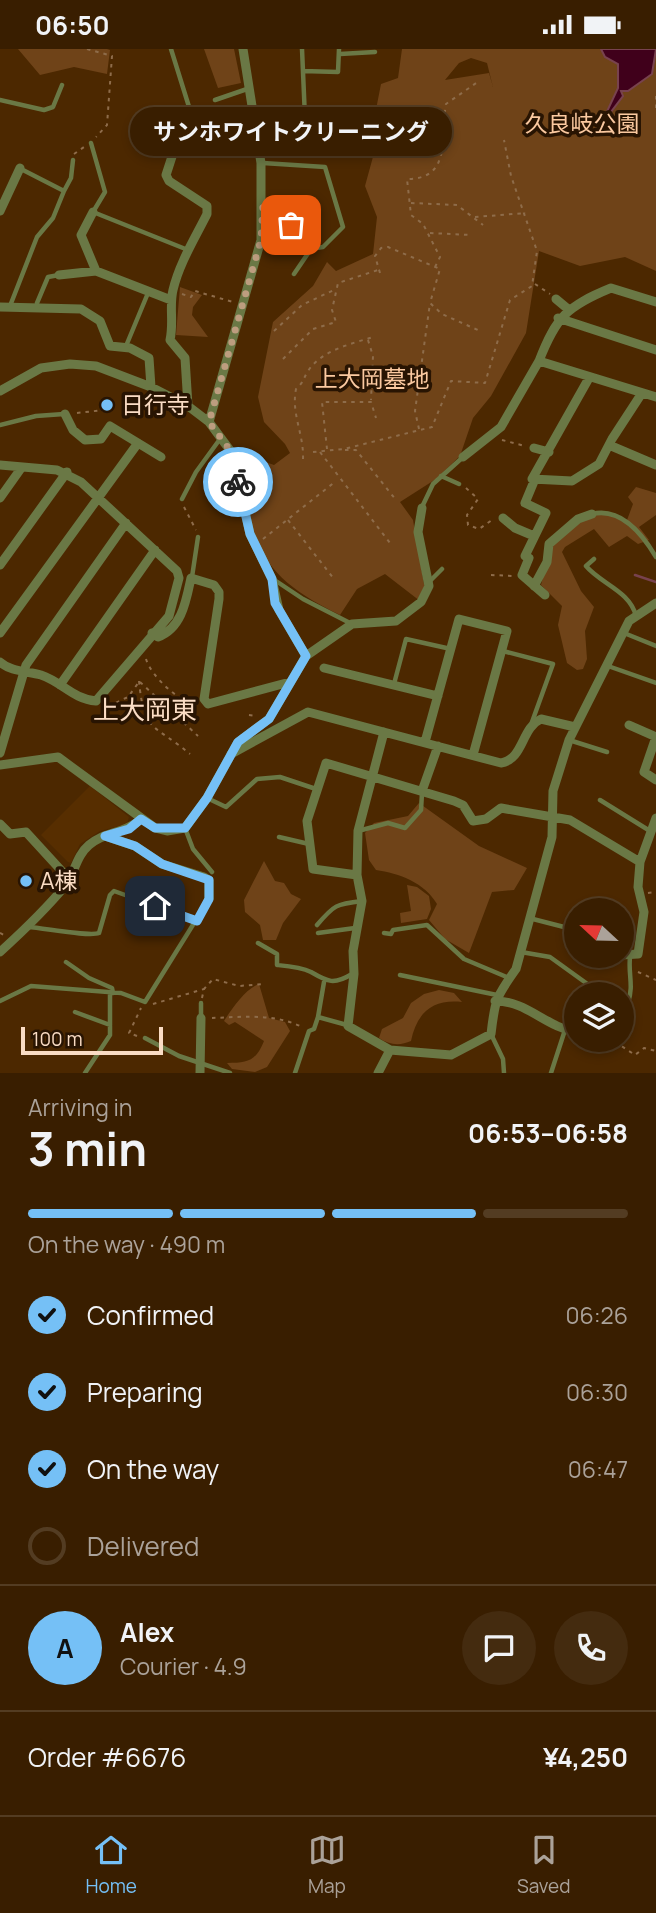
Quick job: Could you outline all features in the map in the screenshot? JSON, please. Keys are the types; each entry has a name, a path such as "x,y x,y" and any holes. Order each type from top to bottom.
{"street":[{"path":"209,422 261,240 261,163 256,117 243,49"},
{"path":"180,132 166,175 169,181 207,207 207,214 189,251 171,300 174,323 170,340 185,358 188,407"},
{"path":"0,211 20,168"},
{"path":"93,212 81,235 96,271"},
{"path":"59,275 96,271 171,300"},
{"path":"463,457 501,427 539,361 558,318 611,288 656,302"},
{"path":"556,299 568,310"},
{"path":"5,308 81,309 100,321 110,346 126,347 149,358 151,387"},
{"path":"558,318 656,350"},
{"path":"539,361 656,397"},
{"path":"0,391 41,368 70,364 108,369 151,387 209,422 232,453 242,508 272,579 275,603 305,660"},
{"path":"535,479 532,479 589,378"},
{"path":"535,479 572,481 600,464 642,393"},
{"path":"65,414 72,430 85,440 101,439 110,426 161,457"},
{"path":"491,436 502,440"},
{"path":"0,633 138,443"},
{"path":"609,445 656,465"},
{"path":"534,448 549,452"},
{"path":"0,465 67,472 155,550 177,571 179,578 169,616 96,701 82,700 44,676 0,661"},
{"path":"0,498 22,467"},
{"path":"0,565 67,472"},
{"path":"535,479 525,503 546,513 534,536 522,575 545,595"},
{"path":"0,765 58,757 155,828 185,828 207,798 238,742 269,719 305,660 352,624 403,618 427,595 428,583 418,532 422,508"},
{"path":"534,586 547,562 549,544 578,519 592,514"},
{"path":"503,518 515,528 534,536"},
{"path":"0,753 24,671 126,523"},
{"path":"60,685 155,550"},
{"path":"152,633 158,638 177,622 191,578 214,585 219,592 204,699 208,704 290,682"},
{"path":"384,732 358,831 356,875 362,901 356,928 348,1025 390,1050 451,1055 491,1034 496,998 509,978 520,952 552,837 553,791 569,740 629,621 656,603"},
{"path":"425,742 459,619 507,631 473,755"},
{"path":"324,668 438,696"},
{"path":"230,755 308,712 501,763 509,762 515,757 531,723 550,719 575,727"},
{"path":"629,725 656,737 644,772 656,780"},
{"path":"422,791 438,745"},
{"path":"356,875 313,869 307,821 326,763 463,805 474,821 486,819 501,809 569,820 640,862"},
{"path":"634,955 638,954 645,912 638,887 640,862 656,818"},
{"path":"0,952 69,879 79,853 105,836 129,829 141,819"},
{"path":"0,824 10,834 26,832 69,879"},
{"path":"105,836 135,846 162,864 209,880 209,899"},
{"path":"496,998 531,1010 564,1029"},
{"path":"201,1018 201,1068"},
{"path":"378,1073 390,1050"}],"lane":[{"path":"171,49 190,110 197,108"},
{"path":"302,49 304,118"},
{"path":"303,71 338,72 340,51 375,52"},
{"path":"0,100 44,110 53,107 62,85"},
{"path":"215,100 251,88"},
{"path":"256,117 349,121"},
{"path":"134,140 174,150"},
{"path":"91,143 105,192 93,212 189,251"},
{"path":"5,308 37,237 53,218 71,178 73,160"},
{"path":"261,163 319,166 328,170 343,227 323,247 313,246 263,204"},
{"path":"20,168 64,191"},
{"path":"294,274 313,246"},
{"path":"37,303 48,277 59,275"},
{"path":"126,347 148,292"},
{"path":"0,425 36,416 65,414"},
{"path":"182,499 196,472 220,438"},
{"path":"422,508 425,497 441,476 463,457"},
{"path":"441,476 460,484"},
{"path":"592,514 609,513 630,525 643,536 656,557"},
{"path":"191,578 198,537"},
{"path":"594,559 586,566 599,582 623,595 631,603 636,617"},
{"path":"428,583 442,569"},
{"path":"272,579 303,599 352,624"},
{"path":"622,633 656,646"},
{"path":"394,685 406,639 451,649"},
{"path":"502,651 553,664 531,723"},
{"path":"608,666 656,683"},
{"path":"569,740 607,752"},
{"path":"207,798 226,807 257,779 280,778 316,789"},
{"path":"358,831 388,823 405,828 421,810 422,791"},
{"path":"600,800 651,836"},
{"path":"185,828 193,849 212,872"},
{"path":"279,837 310,844"},
{"path":"25,927 64,930 90,937 99,933 110,895 114,891 197,921"},
{"path":"0,1001 31,986 111,993 145,1002 209,899"},
{"path":"317,925 333,907 362,901"},
{"path":"529,918 564,927"},
{"path":"384,933 391,934 393,930 428,925 464,959 509,978"},
{"path":"318,933 356,928"},
{"path":"258,943 277,954 277,965 299,968 324,982 340,982 354,974"},
{"path":"520,952 550,957 585,982"},
{"path":"66,962 89,978 112,988 110,1035 85,1073"},
{"path":"400,975 496,998"},
{"path":"295,1073 309,1031 314,1029 318,1017 324,982"},
{"path":"201,1003 201,1018"},
{"path":"75,1012 110,1025"},
{"path":"318,1017 348,1025"},
{"path":"551,1073 564,1033"},
{"path":"491,1034 503,1059 504,1073"},
{"path":"145,1038 201,1068 230,1073"}],"path":[{"path":"73,160 72,155 91,143 107,125 112,56 87,49"},
{"path":"435,267 440,257 430,233 411,215 407,179 420,179 435,170 443,154 446,104 480,81"},
{"path":"656,96 656,108"},
{"path":"344,449 432,427 451,381 485,383 510,300 532,286 537,251 512,176 504,140"},
{"path":"410,203 457,205 483,225"},
{"path":"474,217 526,213"},
{"path":"430,233 434,231 471,235"},
{"path":"283,359 313,330 336,322 332,310 338,283 379,272 375,256 381,248 388,247 440,269 430,303 415,411 419,430"},
{"path":"535,284 556,299"},
{"path":"274,331 303,305 337,289"},
{"path":"181,296 191,297 195,291 208,292 244,306"},
{"path":"430,303 442,314 480,331"},
{"path":"303,459 300,430 295,419 296,389 305,382 308,371 331,351 373,337"},
{"path":"368,339 373,356 371,402 376,418"},
{"path":"327,450 322,402 371,402"},
{"path":"65,414 104,410"},
{"path":"502,440 534,448"},
{"path":"313,451 356,450 396,500"},
{"path":"319,451 390,543"},
{"path":"256,545 336,481"},
{"path":"460,484 478,499 467,515 468,526 475,529 499,515 503,518"},
{"path":"182,499 198,537"},
{"path":"288,520 334,579"},
{"path":"491,575 522,575"},
{"path":"145,654 146,663 185,703 202,706 208,704"},
{"path":"105,700 111,705 128,697 139,681"},
{"path":"139,681 198,736"},
{"path":"139,681 142,710 149,724 164,732 190,754"},
{"path":"0,933 5,935"},
{"path":"636,971 656,980"},
{"path":"201,1003 204,989 213,978 239,986 264,984"},
{"path":"145,1038 129,1033 145,1002 157,1004 204,989"},
{"path":"201,1018 262,1017 288,1020 309,1031"},
{"path":"629,1052 633,1055 645,1048 656,1051"}],"shaded area":[{"path":"601,49 656,49 652,74 628,91 621,91 623,96 611,112 617,128 615,132 603,120 618,88 618,64 605,57"},
{"path":"90,786 129,817 127,824 100,831 80,844 71,863 41,835"}],"green space":[{"path":"18,49 107,49 110,50 107,74 74,67 40,75"},
{"path":"204,49 234,49 241,83 218,88"},
{"name":"上大岡墓地","path":"402,49 656,49 656,271 625,257 580,266 539,251 526,333 491,396 473,418 460,456 436,479 400,502 413,520 425,590 420,601 385,574 357,589 340,615 292,586 264,555 248,516 236,462 240,453 274,465 290,453 264,422 258,397 273,322 313,286 327,262 336,271 373,254 377,217 365,186 385,113 381,114 373,147 371,135 381,84 398,78","holes":["471,58 487,63 493,87 489,73 445,80 459,63"]},
{"path":"180,287 202,295 193,307 192,315 208,337 176,335"},
{"path":"636,487 656,493 656,515 639,527 649,540 638,544 627,536 609,547 594,529 565,547 562,552 581,591 594,607 585,631 587,659 583,669 577,670 567,663 558,625 562,606 541,585 551,546 578,523 606,511 627,520 633,504 628,497"},
{"path":"419,803 479,846 527,868 514,890 492,892 469,953 445,939 429,920 437,904 426,890 402,877 376,870 369,860 365,833 374,823 408,816"},
{"path":"264,861 275,881 284,883 291,894 301,899 283,923 276,940 263,940 260,925 245,912 244,900"},
{"path":"407,885 417,887 429,896 431,909 427,919 401,923 400,913 411,911"},
{"path":"259,984 269,1018 285,1022 290,1031 267,1067 255,1072 232,1069 227,1063 254,1057 264,1041 235,1022 229,1025 224,1021 244,995"},
{"path":"439,990 454,993 462,1002 443,1003 428,1009 417,1022 411,1041 395,1044 379,1038 382,1029 403,1018 411,1003 424,994"}],"waterway":[{"path":"635,575 656,582"}],"way so far":[{"path":"238,482 232,453 209,422 261,240 263,204 291,225"}],"place":[{"name":"サンホワイトクリーニング","path":"291,225"},
{"name":"日行寺","path":"107,405"},
{"name":"A棟","path":"26,881"}],"district":[{"name":"上大岡東","path":"145,710"}],"route":[{"path":"155,906 197,921 209,899 209,880 162,864 135,846 105,836 114,831 129,829 141,819 155,828 167,831 185,828 207,798 238,742 269,719 306,656 275,603 272,579 250,534 238,482"}],"park label":[{"name":"久良岐公園","path":"582,124"}]}
